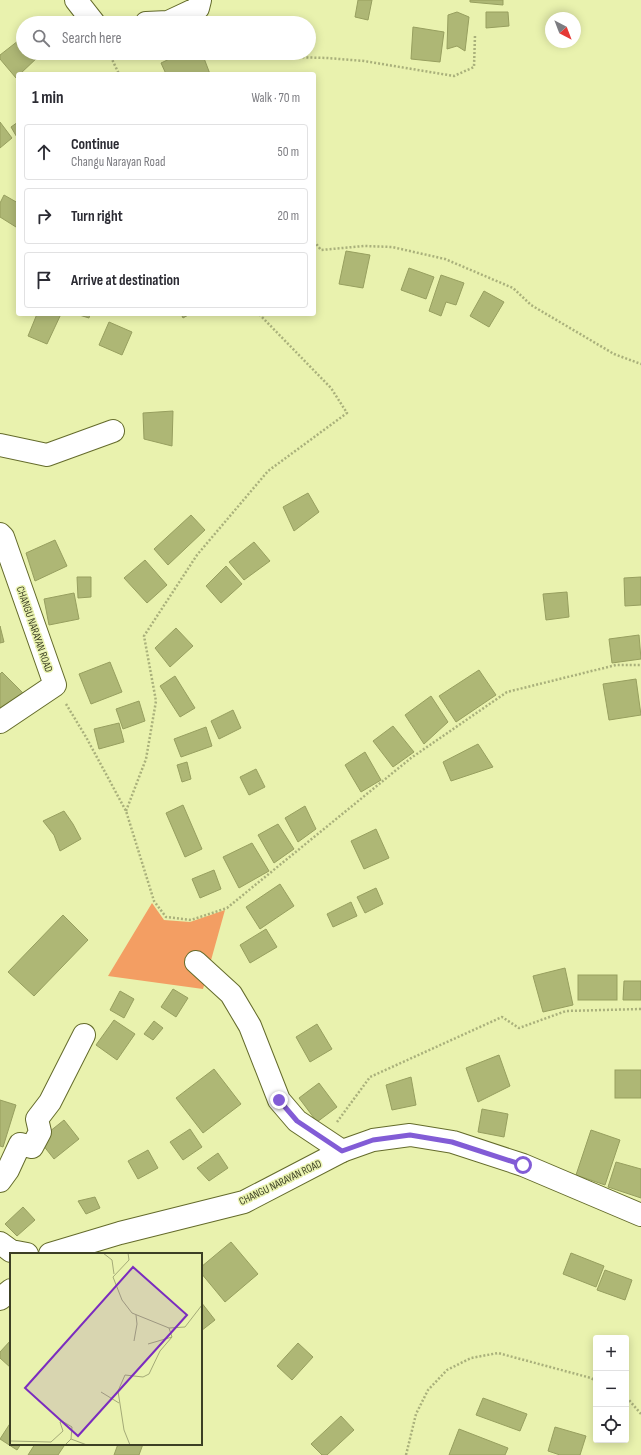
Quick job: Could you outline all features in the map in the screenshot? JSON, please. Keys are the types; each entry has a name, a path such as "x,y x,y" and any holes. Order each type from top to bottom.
{"main road":[{"path":"76,0 89,16"},
{"path":"181,16 198,8 200,0"},
{"path":"0,445 47,455 113,431"},
{"name":"CHANGU NARAYAN ROAD","path":"0,534 3,537 55,685 0,722"},
{"path":"196,962 231,994 250,1026 279,1100 297,1121 342,1151"},
{"path":"0,1181 8,1170 20,1144 32,1146 40,1132 36,1119 50,1102 84,1035"},
{"name":"CHANGU NARAYAN ROAD","path":"53,1253 120,1233 244,1202 342,1151 373,1140 410,1135 452,1142 523,1165 641,1215"},
{"path":"0,1242 11,1251 22,1253"},
{"path":"0,1299 10,1291"}],"path":[{"path":"316,57 364,61 454,76 474,67 476,35"},
{"path":"112,60 118,72"},
{"path":"316,244 321,250 364,246 392,247 445,259 513,288 531,305 614,354 641,364"},
{"path":"126,811 146,759 156,700 144,636 197,555 268,471 347,413 331,388 262,316"},
{"path":"55,685 86,737 126,811 154,901 166,918 191,920 227,908 411,758 507,692 616,665 641,665"},
{"path":"342,1151 330,1131 370,1077 502,1017 519,1028 566,1011 641,1009"},
{"path":"406,1455 416,1414 428,1390 447,1370 471,1358 498,1353 593,1380"},
{"path":"629,1400 641,1414"}],"shaded area":[{"path":"152,903 164,920 190,922 225,910 203,989 108,976"}],"building":[{"path":"358,0 372,0 368,20 355,17"},
{"path":"470,0 503,0 503,5 470,2"},
{"path":"457,12 469,17 465,51 457,46 447,49 448,15"},
{"path":"486,12 508,12 509,26 486,28"},
{"path":"413,27 444,32 440,62 411,59"},
{"path":"16,42 16,60 35,60 22,72 16,72 16,78 0,59 0,55"},
{"path":"167,60 205,60 209,72 165,72 161,63"},
{"path":"0,122 12,138 0,148"},
{"path":"16,123 16,136 11,127"},
{"path":"4,195 16,202 16,227 0,217 0,203"},
{"path":"346,251 370,255 363,288 339,284"},
{"path":"409,268 434,277 426,299 401,290"},
{"path":"441,275 464,283 456,305 446,302 441,316 429,311"},
{"path":"484,291 504,302 489,327 470,316"},
{"path":"36,316 60,316 47,344 28,336"},
{"path":"109,322 132,332 122,355 99,345"},
{"path":"173,411 172,446 144,439 143,413"},
{"path":"308,493 319,512 294,531 283,507"},
{"path":"191,515 205,530 168,565 154,549"},
{"path":"55,540 67,566 35,581 26,553"},
{"path":"254,542 270,561 244,580 229,562"},
{"path":"145,560 167,585 147,603 124,578"},
{"path":"226,566 242,584 221,603 206,586"},
{"path":"77,577 91,577 91,597 78,598"},
{"path":"641,577 641,605 625,606 624,578"},
{"path":"567,592 569,617 546,620 543,594"},
{"path":"74,593 79,619 49,625 44,599"},
{"path":"0,626 4,642 0,643"},
{"path":"176,628 193,646 170,667 155,648"},
{"path":"639,635 641,659 612,663 609,639"},
{"path":"110,662 122,692 91,704 79,674"},
{"path":"479,670 496,695 456,722 439,696"},
{"path":"2,672 24,694 0,710 0,674"},
{"path":"175,676 195,708 180,717 160,686"},
{"path":"636,679 641,715 609,720 603,684"},
{"path":"431,696 448,722 424,744 405,715"},
{"path":"139,701 145,721 123,729 116,709"},
{"path":"233,710 241,728 219,739 211,721"},
{"path":"119,723 124,742 99,749 94,729"},
{"path":"393,726 414,752 393,767 373,741"},
{"path":"206,727 212,746 181,757 174,739"},
{"path":"478,744 493,767 451,781 443,762"},
{"path":"365,752 381,780 361,792 345,765"},
{"path":"187,762 191,779 182,782 177,765"},
{"path":"256,769 265,787 249,795 240,777"},
{"path":"183,805 202,849 185,857 166,813"},
{"path":"305,806 316,829 298,842 285,818"},
{"path":"64,811 81,839 60,851 54,835 43,821"},
{"path":"278,824 294,849 274,863 258,835"},
{"path":"376,829 389,858 364,869 351,841"},
{"path":"252,843 269,871 239,888 223,857"},
{"path":"214,870 221,889 200,898 192,879"},
{"path":"280,884 294,906 260,929 246,907"},
{"path":"376,888 383,904 365,913 357,897"},
{"path":"351,902 357,916 333,927 327,914"},
{"path":"63,915 88,940 34,996 8,972"},
{"path":"266,929 277,947 250,963 240,945"},
{"path":"565,968 573,1005 543,1012 533,976"},
{"path":"578,975 617,975 617,1000 578,1000"},
{"path":"624,981 641,981 641,1000 623,1000"},
{"path":"173,989 188,998 176,1017 161,1007"},
{"path":"120,991 134,999 124,1018 110,1010"},
{"path":"114,1020 135,1034 117,1060 96,1045"},
{"path":"154,1021 163,1028 153,1040 144,1034"},
{"path":"317,1024 332,1049 310,1062 296,1037"},
{"path":"499,1055 510,1086 478,1102 466,1068"},
{"path":"214,1069 241,1104 203,1133 176,1098"},
{"path":"615,1070 641,1070 641,1098 615,1098"},
{"path":"411,1077 416,1105 392,1110 386,1085"},
{"path":"319,1083 337,1107 317,1122 299,1098"},
{"path":"0,1100 16,1105 3,1147 0,1146"},
{"path":"482,1109 508,1114 504,1137 478,1132"},
{"path":"64,1120 79,1139 54,1159 39,1140"},
{"path":"190,1129 202,1147 183,1160 170,1142"},
{"path":"591,1130 620,1140 605,1185 576,1175"},
{"path":"148,1150 158,1168 138,1179 128,1161"},
{"path":"218,1153 228,1168 209,1181 197,1168"},
{"path":"616,1162 641,1169 641,1198 608,1187"},
{"path":"95,1197 100,1208 86,1214 78,1201"},
{"path":"23,1207 35,1220 17,1236 5,1224"},
{"path":"231,1242 258,1274 225,1302 202,1274 202,1266"},
{"path":"571,1253 604,1266 596,1287 563,1274"},
{"path":"605,1270 632,1280 625,1300 597,1290"},
{"path":"202,1303 215,1320 202,1330"},
{"path":"10,1341 10,1367 0,1358 0,1352"},
{"path":"298,1343 313,1357 292,1380 277,1366"},
{"path":"483,1398 527,1414 520,1431 476,1415"},
{"path":"341,1416 354,1430 327,1455 322,1455 311,1444"},
{"path":"10,1424 10,1445 20,1445 17,1450 0,1439"},
{"path":"555,1427 586,1436 580,1455 560,1455 548,1451"},
{"path":"459,1429 508,1448 505,1455 449,1455"},
{"path":"34,1445 64,1446 58,1455 28,1455"},
{"path":"118,1445 143,1445 139,1455 114,1455"}],"route":[{"path":"279,1100 297,1121 342,1151 373,1140 410,1135 452,1142 523,1165"}]}
